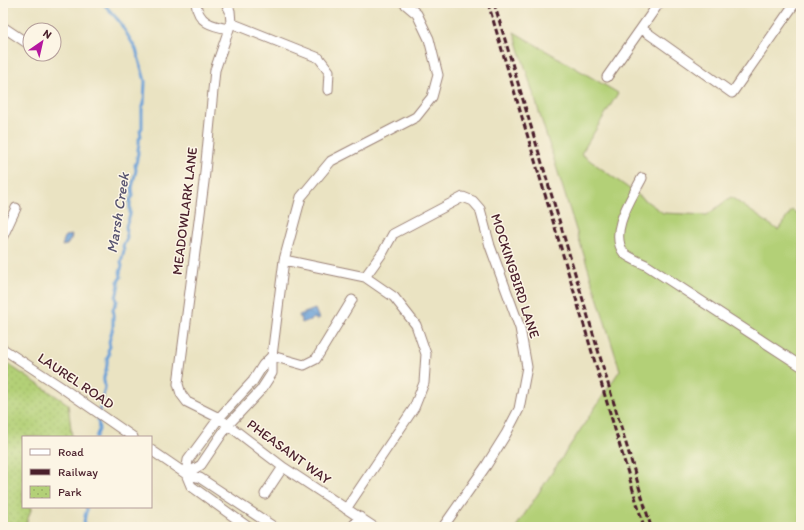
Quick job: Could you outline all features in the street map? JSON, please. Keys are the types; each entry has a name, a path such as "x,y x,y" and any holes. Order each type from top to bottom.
{"street":[{"path":"196,3 197,10 201,18 212,26 230,26 319,58 329,71 328,90"},
{"path":"226,3 230,11 230,26"},
{"path":"186,474 201,465 228,425 261,390 272,373 272,356 284,260 301,197 331,160 416,117 432,97 438,75 429,39 417,14 404,3"},
{"path":"608,77 659,3"},
{"path":"642,29 732,93 795,3"},
{"name":"MEADOWLARK LANE","path":"188,402 181,394 178,384 204,182 215,70 230,26"},
{"path":"3,27 22,40"},
{"path":"642,178 620,223 618,240 625,254 646,265 801,366"},
{"name":"MOCKINGBIRD LANE","path":"365,277 383,252 393,234 463,197 473,201 480,209 490,246 520,328 527,367 519,408 506,434 486,466 443,527"},
{"path":"3,236 16,208"},
{"path":"284,260 365,277 394,297 416,325 426,354 424,383 414,408 346,509"},
{"path":"272,356 304,365 316,359 352,300"},
{"name":"LAUREL ROAD","path":"3,349 78,398 129,434"},
{"path":"248,527 192,486 186,474 188,460 219,418 253,381 263,365 272,356"},
{"name":"PHEASANT WAY","path":"188,402 219,418 284,467 374,527"},
{"path":"152,451 186,474 200,478 274,527"},
{"path":"265,494 284,467"},
{"path":"352,527 360,517"}],"green space":[{"path":"514,32 618,93 581,154 663,213 707,215 731,197 778,230 792,210 801,216 801,527 516,527 620,370"},
{"path":"3,361 68,404 72,436 22,436 22,508 32,508 25,527 3,527"}],"water":[{"path":"72,235 67,245 62,246 65,236"},
{"path":"315,309 319,319 316,320 315,318 302,323 299,315"}],"waterway":[{"name":"Marsh Creek","path":"96,436 99,430 99,411 105,387 104,378 107,358 109,355 109,342 113,327 113,309 117,301 116,297 119,286 118,281 121,277 121,262 124,251 123,246 127,238 126,226 130,215 130,200 133,196 132,188 136,170 135,165 138,154 139,139 141,136 140,131 142,128 142,107 144,104 145,81 136,49 119,21 103,3"},
{"name":"Marsh Creek","path":"84,527 86,508"}],"railway":[{"path":"488,3 644,527"},
{"path":"494,3 651,527"}]}
